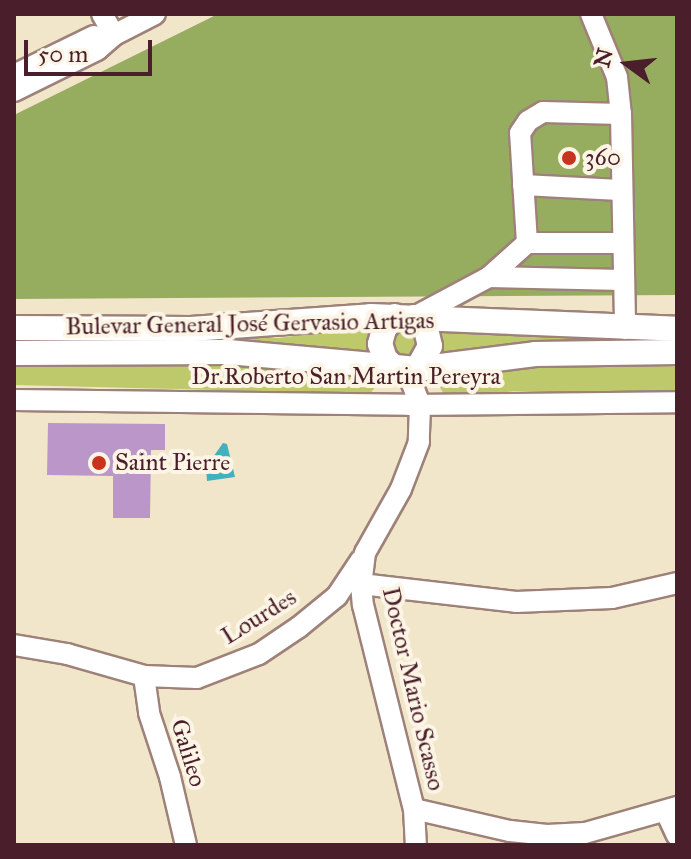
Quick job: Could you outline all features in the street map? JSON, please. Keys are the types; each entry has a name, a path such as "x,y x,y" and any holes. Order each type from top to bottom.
{"main road":[{"name":"Bulevar General José Gervasio Artigas","path":"14,328 191,329 404,317 677,329"},
{"path":"404,317 429,337 427,354 406,368 385,359 380,344 384,329 404,317"},
{"name":"Bulevar General José Gervasio Artigas","path":"14,353 228,352 406,368 535,354 677,352"}],"street":[{"path":"102,14 114,35"},
{"path":"14,91 97,50 114,35 155,14"},
{"path":"591,14 617,77 621,114 620,190 625,329"},
{"path":"14,75 93,36 114,35"},
{"path":"527,243 520,133 528,121 543,112 621,114"},
{"path":"523,185 620,190"},
{"path":"404,317 489,277 527,243 622,243"},
{"path":"489,277 623,280"},
{"name":"Doctor Mario Scasso","path":"406,368 420,405 419,442 413,464 365,553 361,584 363,605 414,809 416,845"},
{"name":"Dr.Roberto San Martin Pereyra","path":"14,400 420,405 677,402"},
{"name":"Lourdes","path":"14,645 67,654 144,676 197,678 259,654 337,596 365,553"},
{"path":"361,584 516,602 612,598 677,583"},
{"name":"Galileo","path":"144,676 149,713 170,777 186,845"},
{"path":"414,809 510,831 547,835 585,833 671,809 677,836"}],"green space":[{"path":"218,14 677,14 677,295 14,299 14,115"},
{"path":"374,325 374,354 263,342 14,343 14,337 279,338"},
{"path":"435,326 506,334 677,340 435,354"},
{"path":"404,327 414,331 418,341 414,351 404,355 394,351 390,341 394,331"},
{"path":"14,360 226,362 372,374 376,386 370,394 14,385"},
{"path":"677,363 677,392 520,391 445,396 438,384 446,375 539,365"}],"water":[{"path":"223,443 227,444 235,477 207,481 206,467"}],"building":[{"name":"Saint Pierre","path":"48,423 165,424 165,450 151,450 150,518 113,518 113,476 47,475"}],"place":[{"name":"360","path":"569,158"},
{"name":"Saint Pierre","path":"99,463"}]}
